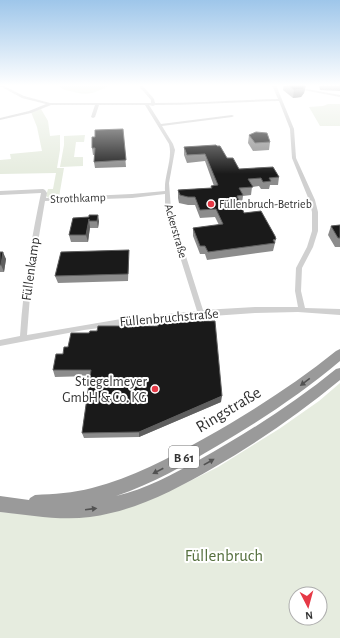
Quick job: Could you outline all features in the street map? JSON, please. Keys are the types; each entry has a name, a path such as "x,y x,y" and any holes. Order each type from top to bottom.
{"highway":[{"name":"Ringstraße","path":"5,504 62,501 91,496 139,481 244,423 306,382 340,354"},
{"name":"Ringstraße","path":"5,504 66,511 90,510 131,501 154,491 219,457 316,393 340,373"}],"street":[{"path":"0,119 18,115"},
{"name":"Ackerstraße","path":"154,115 171,144 173,151 167,179 166,192 171,221 201,314"},
{"path":"286,115 292,129 294,158 312,200 315,212 316,231 310,247 299,268 298,291 302,310"},
{"path":"160,125 232,116"},
{"name":"Strothkamp","path":"0,193 43,191 43,200 132,196 166,192"},
{"name":"Füllenkamp","path":"23,339 24,310 32,248 43,200"},
{"name":"Füllenbruchstraße","path":"0,343 115,322 201,314 247,310 340,312"}],"green space":[{"path":"32,115 44,115 48,121 50,136 60,135 60,150 57,168 64,168 59,197 49,198 46,196 48,189 53,189 56,173 0,174 0,160 11,159 10,154 42,151 37,127"},
{"path":"314,115 340,115 340,126 320,126"},
{"path":"85,135 84,142 76,142 74,157 83,157 83,166 60,167 64,136"},
{"name":"Füllenbruch","path":"340,383 340,638 0,638 0,512 38,515 176,488 218,467 279,429 319,401"}],"building":[{"path":"123,129 126,160 94,162 95,148 92,148 92,137 95,137 95,130"},
{"path":"256,132 267,133 270,142 255,143 249,135"},
{"path":"220,146 227,158 233,158 239,169 273,167 279,177 269,178 271,181 263,182 261,178 248,179 253,187 239,188 243,195 237,196 244,213 261,211 275,236 276,239 273,240 275,243 208,252 205,246 200,246 193,228 223,224 216,209 200,210 195,197 180,195 178,190 212,188 211,186 218,185 205,154 187,155 184,147"},
{"path":"89,215 98,215 97,221 89,221 89,219 86,235 69,235 73,218 89,217"},
{"path":"340,225 340,238 338,238 331,226"},
{"path":"129,250 128,274 55,276 61,252"},
{"path":"0,252 3,252 1,265 0,265"},
{"name":"Stiegelmeyer GmbH & Co. KG","path":"158,321 215,321 222,396 139,432 82,433 91,370 53,370 56,354 63,354 64,347 68,347 71,333 89,333 90,331 97,331 98,326 123,326 123,322 130,322 130,326 158,326"}],"place":[{"name":"Füllenbruch-Betrieb","path":"211,204"},
{"name":"Stiegelmeyer GmbH & Co. KG","path":"155,389"}]}
